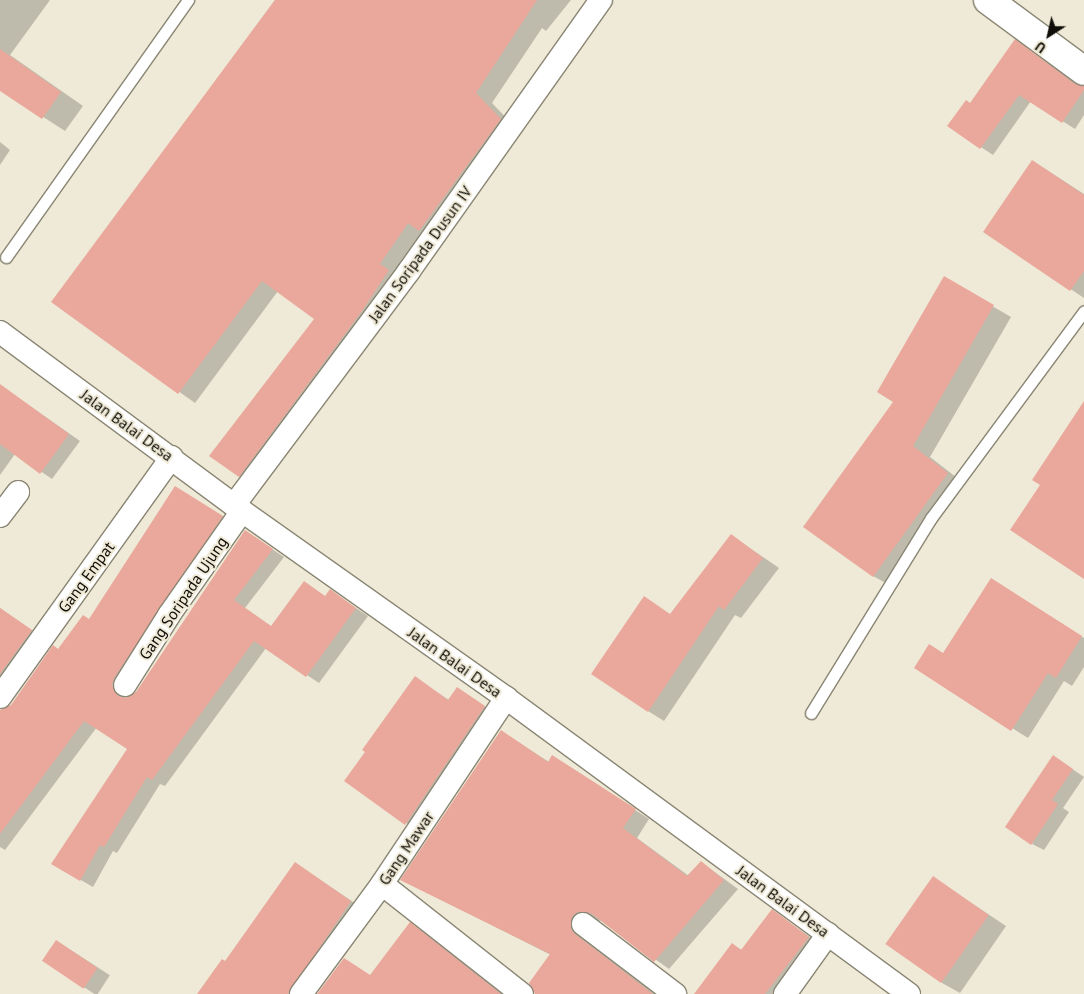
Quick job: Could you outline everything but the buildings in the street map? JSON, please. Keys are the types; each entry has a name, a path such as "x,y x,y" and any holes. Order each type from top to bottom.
{"highway":[{"path":"988,0 1084,71"}],"street":[{"name":"Jalan Soripada Dusun IV","path":"238,508 601,0"},
{"name":"Jalan Balai Desa","path":"0,332 172,457 238,508 506,698 909,994"},
{"name":"Gang Empat","path":"0,697 172,457"},
{"path":"0,516 18,492"},
{"name":"Gang Soripada Ujung","path":"125,685 238,508"},
{"name":"Gang Mawar","path":"301,994 382,884 506,698"},
{"path":"382,884 522,994"},
{"path":"583,924 675,994"},
{"path":"785,994 828,934"}],"lane":[{"path":"6,257 188,0"},
{"path":"811,713 931,518 1084,311"}]}
